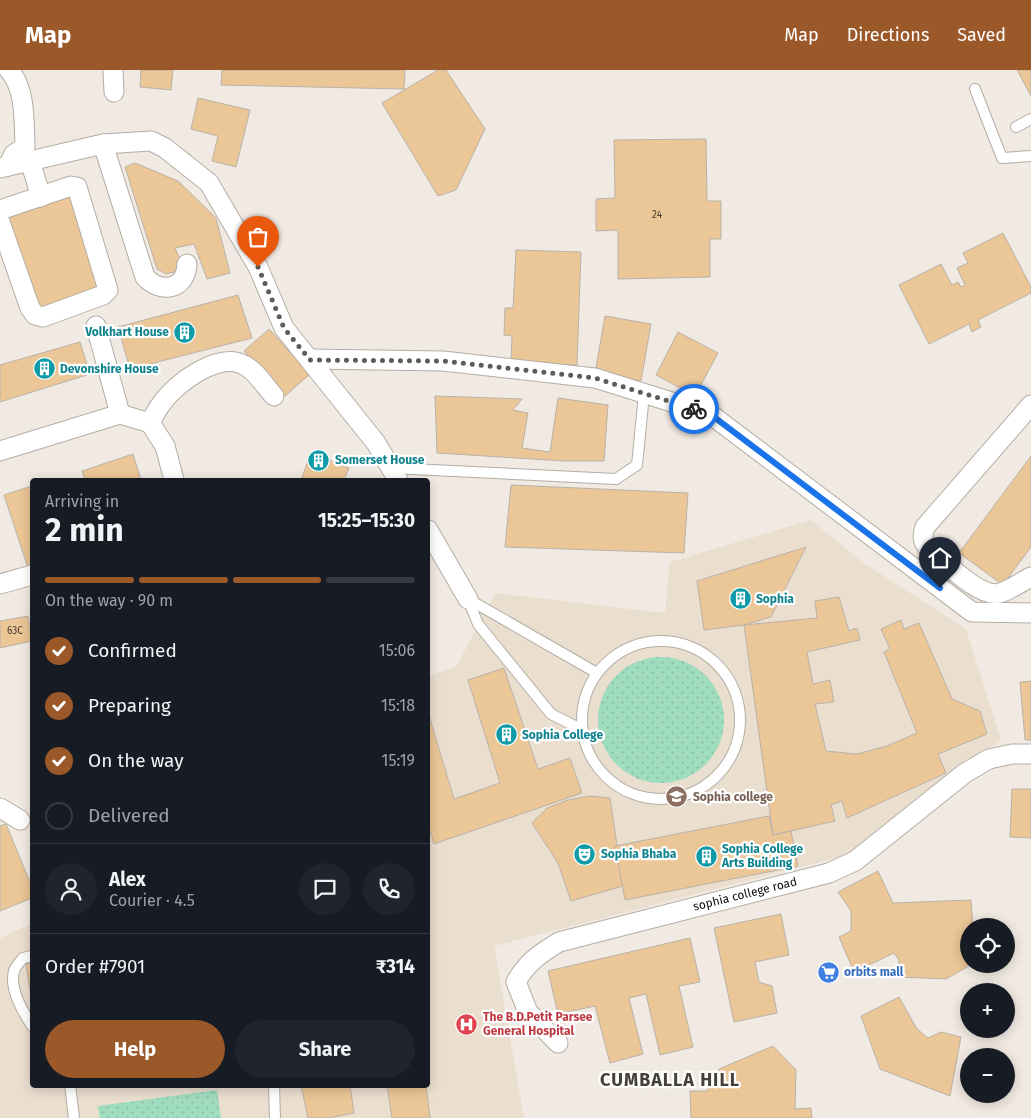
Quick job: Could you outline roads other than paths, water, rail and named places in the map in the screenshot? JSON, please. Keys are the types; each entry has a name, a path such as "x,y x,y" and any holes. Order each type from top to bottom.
{"street":[{"path":"4,167 14,154 25,147 24,107 14,75 9,70"},
{"path":"113,70 114,92"},
{"path":"4,167 103,144 151,141 165,148 209,184 258,267 284,328 376,443 395,474"},
{"path":"103,144 145,277 153,286 164,288 173,286 183,280 186,275 187,264"},
{"path":"30,161 41,197"},
{"path":"0,210 71,186 77,187 108,290 103,295 43,317 35,315 30,308 0,222"},
{"path":"96,326 120,414"},
{"path":"310,360 443,361 595,378 710,414 972,612 1031,613"},
{"path":"150,423 162,403 186,378 217,364 238,362 246,366 274,396"},
{"path":"1031,405 925,527 922,536 924,544 929,549 979,590 990,594 999,593 1031,577"},
{"path":"0,451 67,432 120,414 150,423 165,446 173,478"},
{"path":"430,533 468,599"},
{"path":"0,584 30,576"},
{"name":"sophia college road","path":"558,1042 528,1012 516,982 522,970 537,956 559,942 829,873 856,861 965,773 989,759 1012,754 1031,754"},
{"path":"0,808 20,820"}],"lane":[{"path":"975,89 1002,158 1031,156"},
{"path":"1016,127 1031,119"},
{"path":"395,474 616,479 638,465 644,394"},
{"path":"468,599 597,673"},
{"path":"468,599 478,624 551,714 583,730"},
{"path":"660,641 686,645 709,657 727,676 738,700 741,726 734,751 720,773 700,789 675,798 649,798 624,790 608,779 596,764 587,747 583,730 586,694 597,673 612,659 634,646 660,641"},
{"path":"30,956 23,958 14,970 13,986 30,1022"},
{"path":"70,1088 74,1118"},
{"path":"274,1088 276,1118"}],"place":[{"name":"Volkhart House","path":"185,332"},
{"name":"Devonshire House","path":"44,369"},
{"name":"Somerset House","path":"319,460"},
{"name":"Sophia","path":"740,599"},
{"name":"Sophia College","path":"506,735"},
{"name":"Sophia college","path":"677,797"},
{"name":"Sophia Bhaba","path":"585,854"},
{"name":"Sophia College Arts Building","path":"706,856"},
{"name":"orbits mall","path":"828,972"},
{"name":"The B.D.Petit Parsee General Hospital","path":"467,1024"}],"district":[{"name":"CUMBALLA HILL","path":"670,1080"}]}
